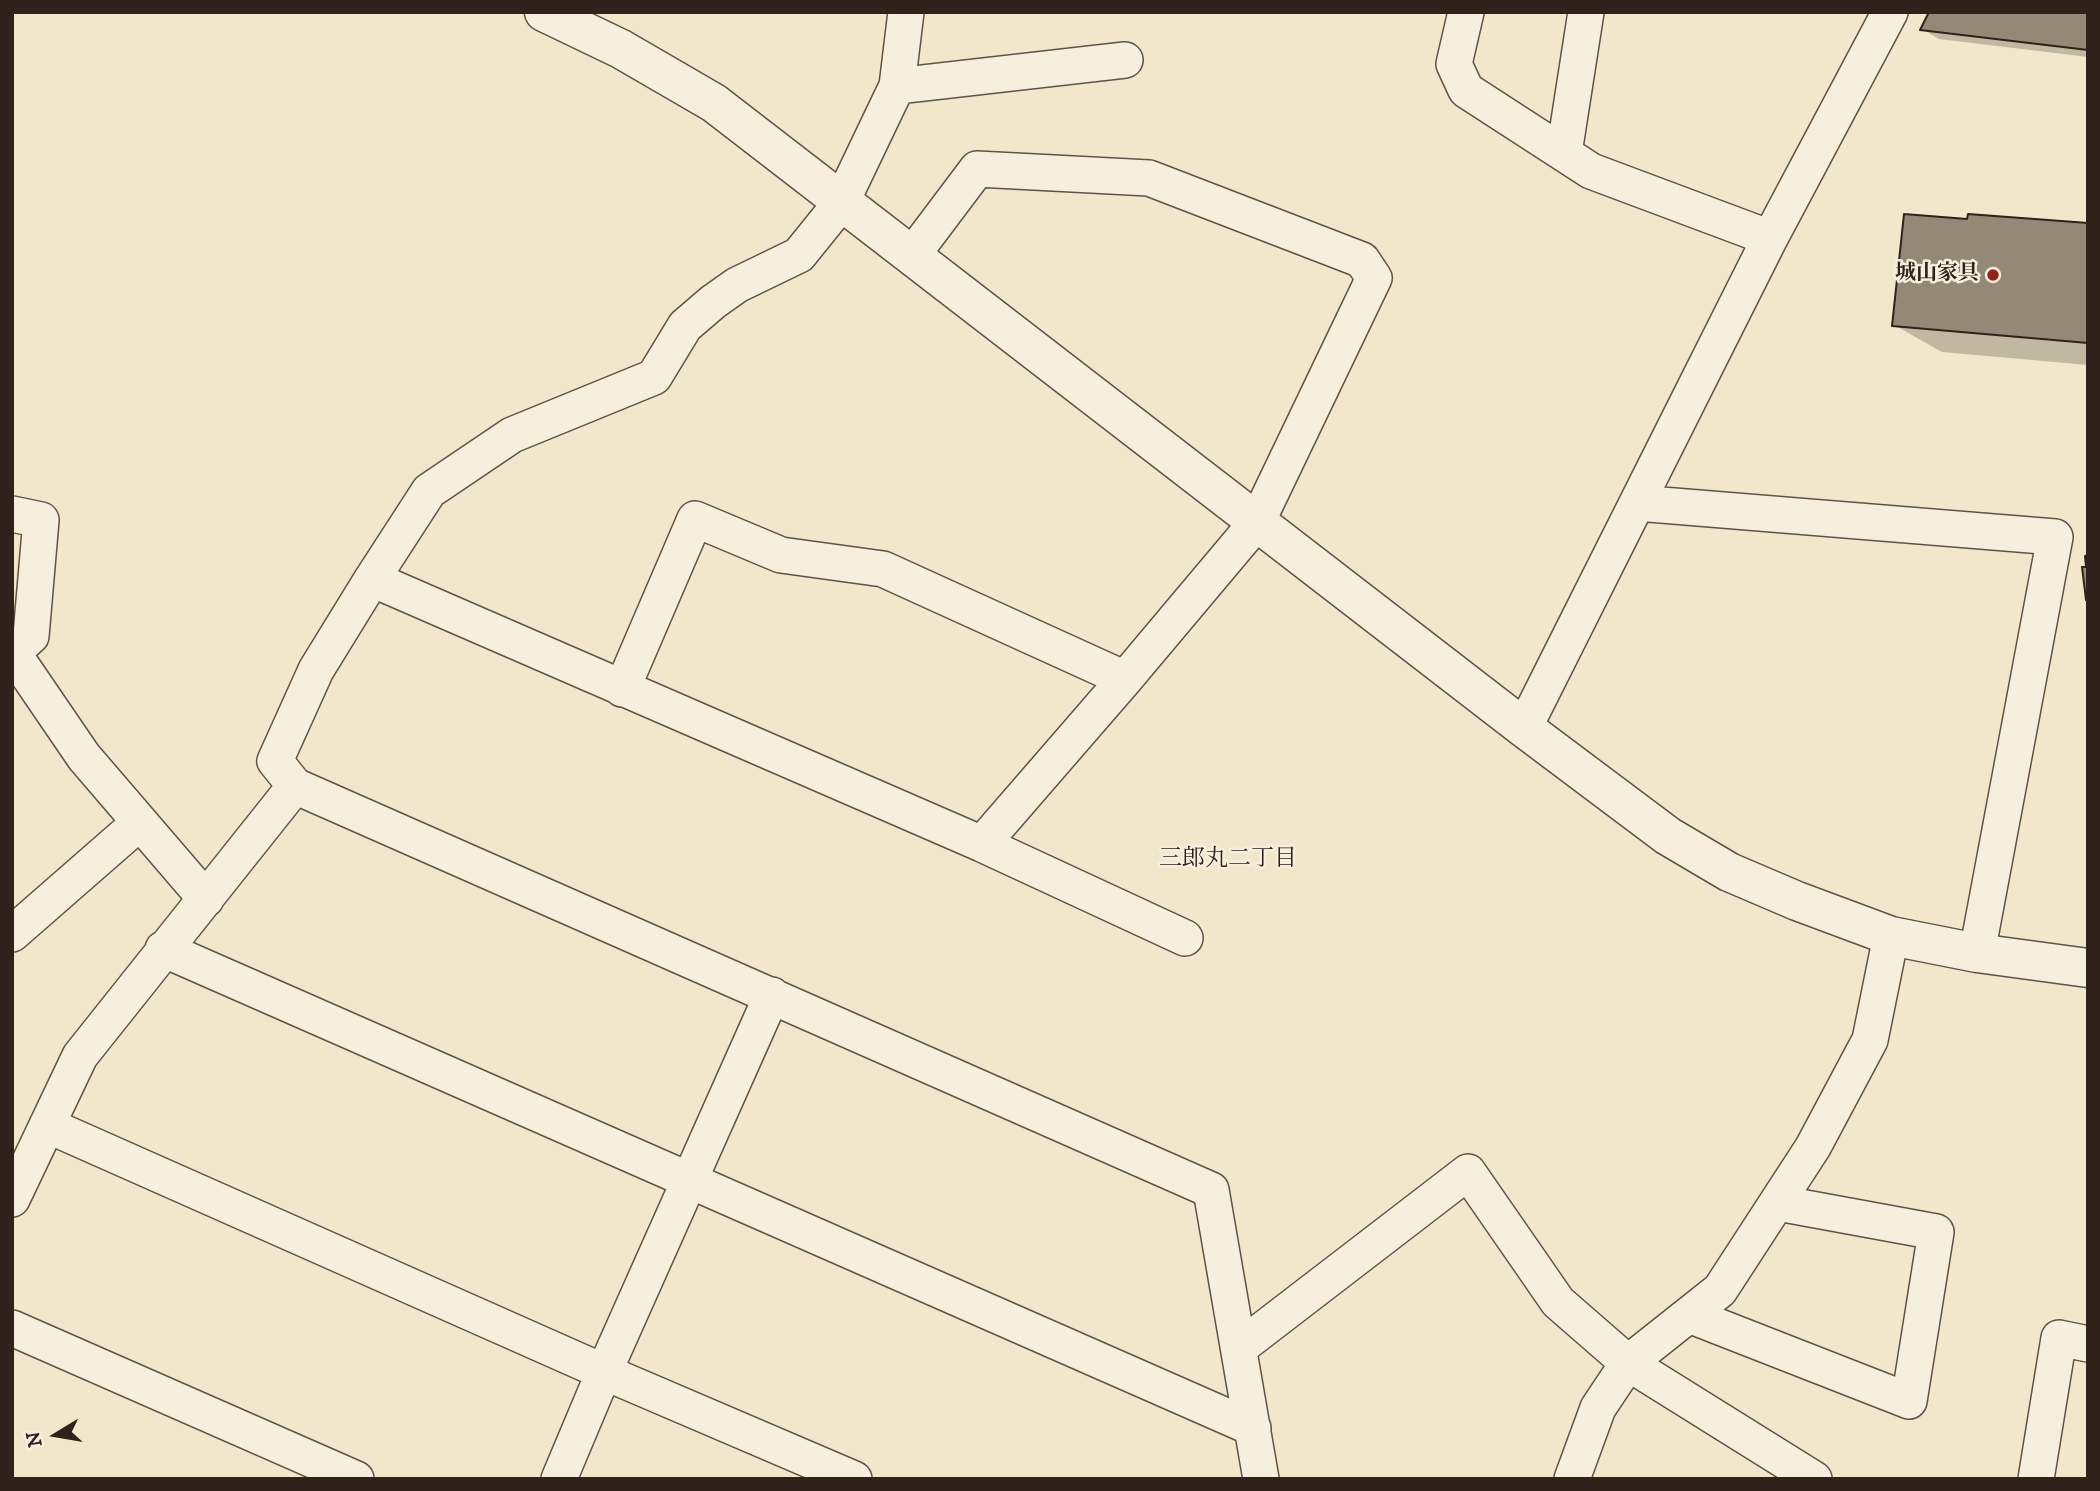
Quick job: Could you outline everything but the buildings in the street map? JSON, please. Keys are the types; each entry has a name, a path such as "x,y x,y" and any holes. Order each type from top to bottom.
{"street":[{"path":"544,12 621,48 715,103 841,203 913,254 1524,728 1668,836 1729,872 1891,936 1977,953 2088,968"},
{"path":"906,12 897,86 841,203 799,255 737,285 713,302 685,326 654,377 512,435 429,491 316,670 275,761 295,786 1211,1190 1261,1479"},
{"path":"1466,12 1454,64 1466,90 1591,171 1770,238"},
{"path":"1563,153 1586,12"},
{"path":"1524,728 1770,238 1890,12"},
{"path":"897,86 1125,60"},
{"path":"913,254 976,169 1149,178 1362,260 1374,278 1257,522 982,844"},
{"path":"1637,503 2055,537 1977,953"},
{"path":"12,514 41,520 31,636 13,653 84,757 206,899"},
{"path":"622,689 695,519 781,555 883,569 1125,679"},
{"path":"372,579 982,844 1185,938"},
{"path":"12,1199 80,1056 295,786"},
{"path":"12,934 139,823"},
{"path":"1572,1479 1598,1408 1628,1363 1720,1290 1813,1147 1870,1040 1891,936"},
{"path":"163,949 1253,1428"},
{"path":"559,1479 772,995"},
{"path":"47,1125 604,1372 854,1479"},
{"path":"1239,1348 1468,1172 1558,1302 1628,1363 1814,1479"},
{"path":"1689,1315 1909,1401 1936,1232 1778,1203"},
{"path":"12,1328 356,1479"},
{"path":"2036,1479 2059,1338 2088,1344"}],"place":[{"name":"城山家具","path":"1993,275"}],"district":[{"name":"三郎丸二丁目","path":"1228,860"}]}
